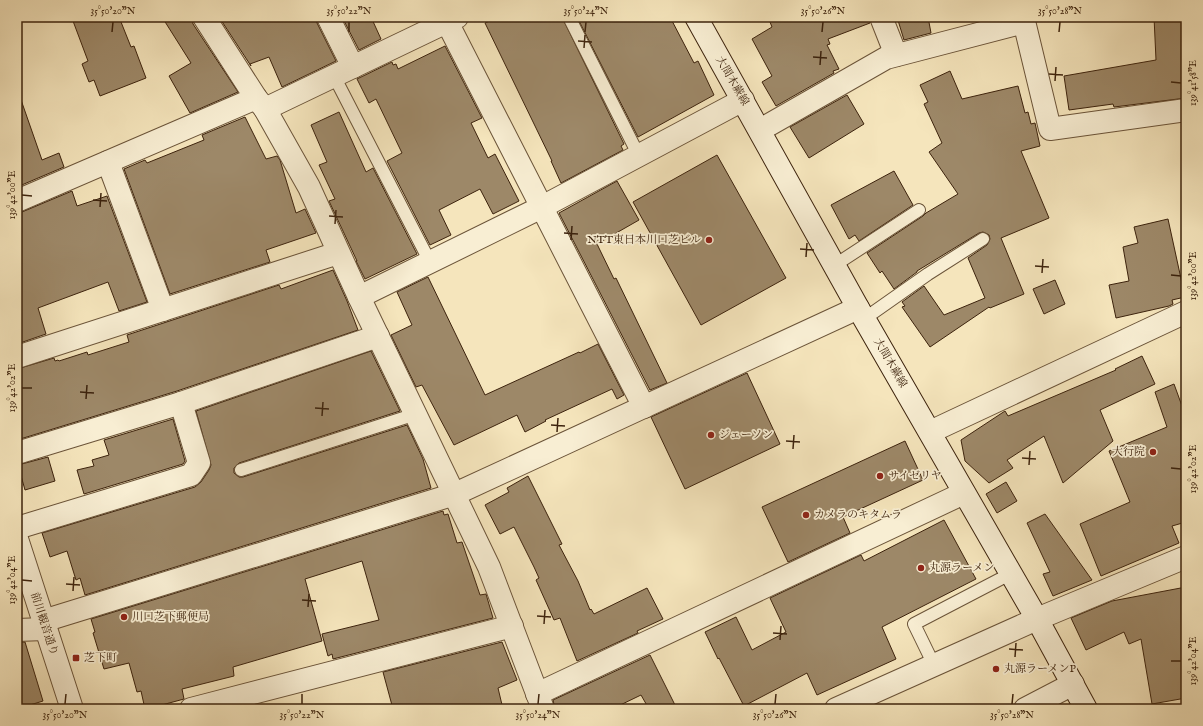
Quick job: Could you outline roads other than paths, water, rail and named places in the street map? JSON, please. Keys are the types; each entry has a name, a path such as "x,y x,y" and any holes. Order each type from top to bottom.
{"street":[{"path":"204,17 261,104 309,187 338,253 489,566 540,702 964,493"},
{"path":"328,17 344,71"},
{"name":"大間木蕨線","path":"696,17 861,313 1037,619 1086,709"},
{"path":"881,17 896,55"},
{"path":"17,201 108,162 344,71 452,20 542,207 644,407"},
{"path":"760,130 886,58 1023,20 1050,129 1186,110"},
{"path":"359,297 542,207 743,100"},
{"path":"108,162 163,310"},
{"path":"17,357 338,253"},
{"path":"930,432 1186,312"},
{"path":"17,630 44,625 455,494 644,407 861,313"},
{"path":"17,453 181,403 378,336"},
{"path":"17,528 191,475 198,463 181,403"},
{"name":"前川観音通り","path":"17,539 72,709"},
{"path":"836,709 1037,619 1186,557"},
{"path":"191,709 512,626"},
{"path":"1025,709 1073,684"}],"lane":[{"path":"569,17 639,156"},
{"path":"344,71 430,262"},
{"path":"835,265 918,210"},
{"path":"861,313 928,274 982,239"},
{"path":"241,470 416,414"},
{"path":"934,665 914,624 1010,574"}],"place":[{"name":"NTT東日本川口芝ビル","path":"709,240"},
{"name":"ジェーソン","path":"711,435"},
{"name":"大行院","path":"1153,452"},
{"name":"サイゼリヤ","path":"880,476"},
{"name":"カメラのキタムラ","path":"806,515"},
{"name":"丸源ラーメン","path":"921,568"},
{"name":"川口芝下郵便局","path":"124,617"},
{"name":"芝下町","path":"76,658"},
{"name":"丸源ラーメンP","path":"996,669"}]}
